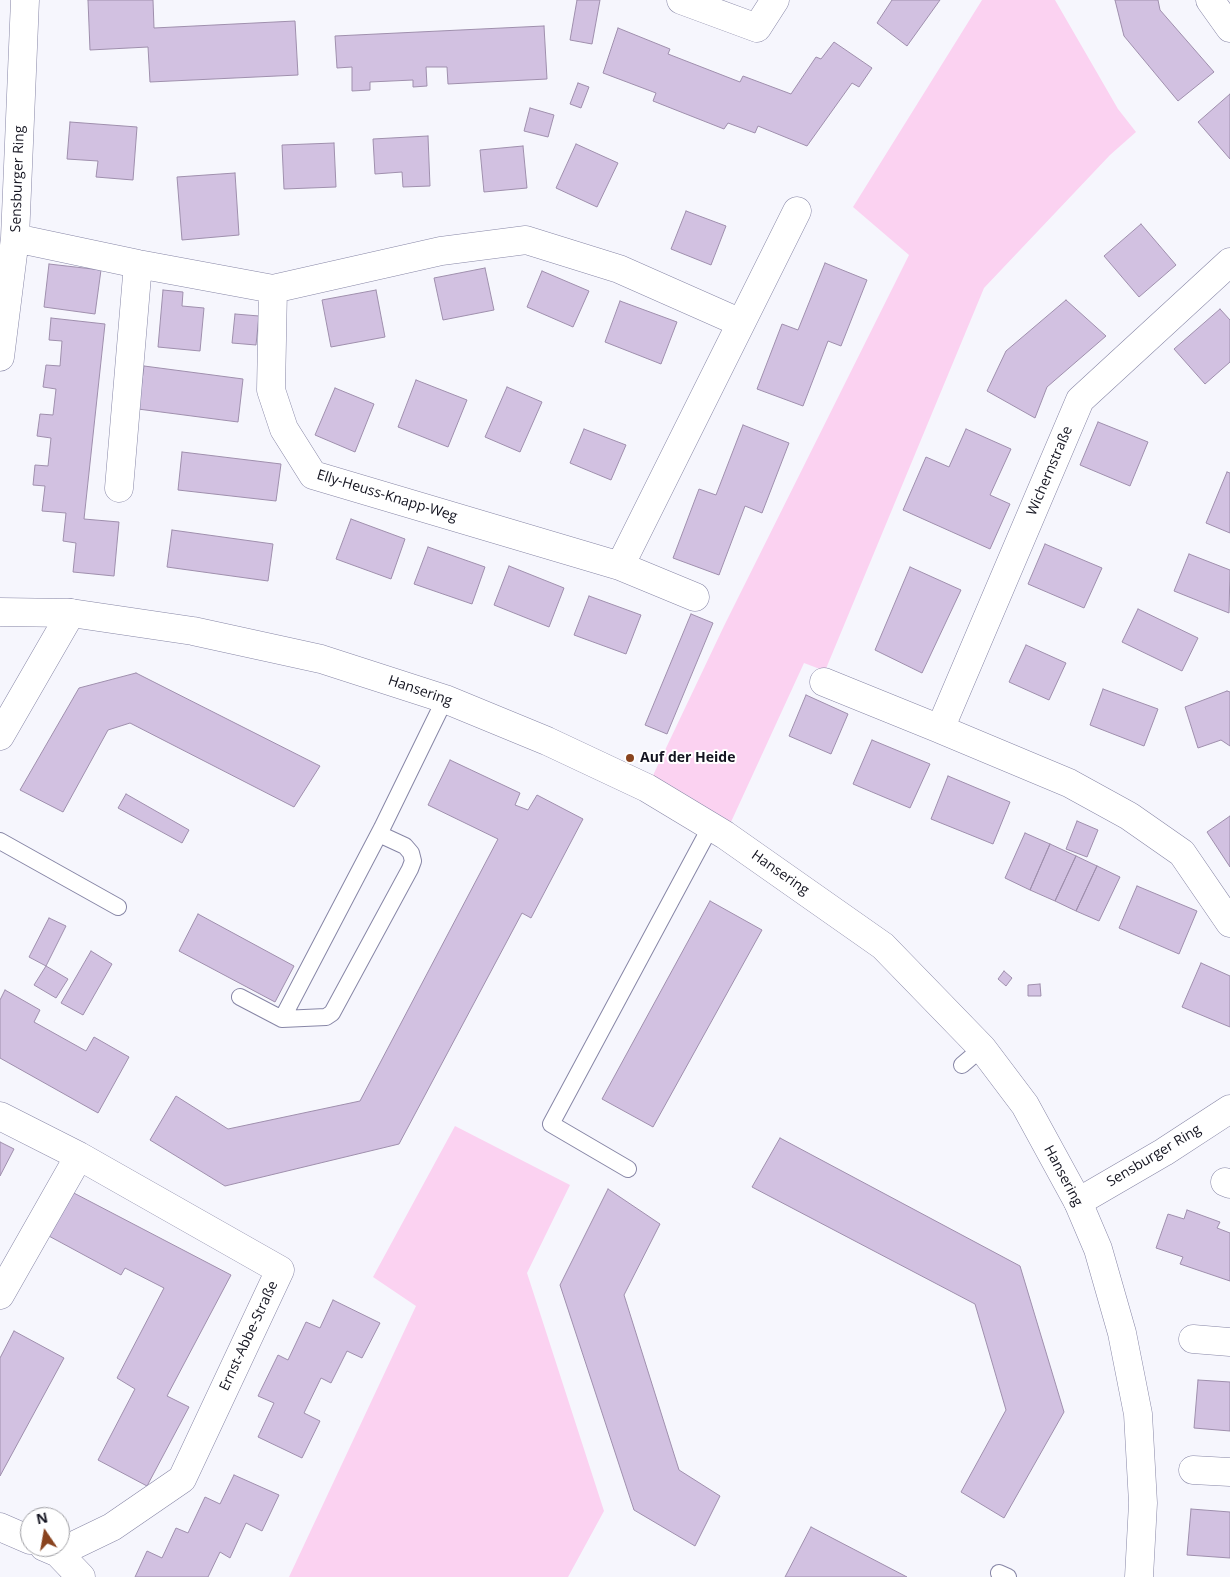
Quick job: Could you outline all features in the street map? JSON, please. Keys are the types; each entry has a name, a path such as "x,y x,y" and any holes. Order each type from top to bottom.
{"street":[{"name":"Sensburger Ring","path":"0,356 15,238 25,0"},
{"path":"681,0 757,28 775,0"},
{"path":"1210,0 1230,28"},
{"path":"620,566 796,212"},
{"path":"15,238 138,264 273,289 441,251 526,240 619,269 742,323"},
{"name":"Wichernstraße","path":"940,729 1080,400 1230,262"},
{"path":"119,488 138,264"},
{"name":"Elly-Heuss-Knapp-Weg","path":"273,289 271,390 284,429 313,475 620,566 695,597"},
{"name":"Hansering","path":"0,612 71,613 194,631 321,659 446,699 548,741 639,784 733,840 883,946 972,1056 1025,1106 1078,1202 1098,1249 1122,1332 1138,1414 1143,1503 1139,1577"},
{"path":"0,736 71,613"},
{"path":"824,682 1069,783 1129,816 1182,853 1230,924"},
{"name":"Sensburger Ring","path":"1078,1202 1164,1152 1230,1109"},
{"name":"Ernst-Abbe-Straße","path":"0,1116 79,1156 280,1270 182,1479 112,1527 70,1543"},
{"path":"0,1295 79,1156"},
{"path":"1193,1339 1230,1342"},
{"path":"1193,1470 1230,1472"},
{"path":"0,1527 20,1536"},
{"name":"Ernst-Abbe-Straße","path":"59,1557 81,1577"}],"lane":[{"path":"282,1019 379,834 446,699"},
{"path":"628,1169 551,1124 711,826"},
{"path":"240,997 282,1019 326,1017 332,1013 413,861 411,853 405,846 379,834"},
{"path":"0,841 118,907"}],"shaded area":[{"path":"982,0 1055,0 1118,109 1136,132 1110,155 984,288 825,671 804,663 725,835 647,788 724,626 909,255 853,207"},
{"path":"455,1126 570,1185 527,1273 604,1511 568,1577 289,1577 416,1306 373,1277"}],"building":[{"path":"88,0 153,0 154,28 295,21 298,75 150,82 148,47 90,50"},
{"path":"577,0 600,0 592,44 570,40"},
{"path":"892,0 940,0 907,46 877,23"},
{"path":"1115,0 1158,0 1160,10 1214,72 1178,101 1124,36"},
{"path":"544,26 547,79 448,84 447,67 426,67 427,86 413,87 413,80 370,82 370,90 352,91 352,67 337,68 335,36"},
{"path":"618,28 670,49 668,54 740,82 743,76 791,94 816,57 821,59 834,42 872,68 859,87 852,83 807,146 758,126 755,133 728,123 724,129 653,101 656,93 603,73"},
{"path":"578,83 589,87 581,108 570,104"},
{"path":"1230,94 1230,159 1198,122"},
{"path":"530,108 554,115 548,137 524,131"},
{"path":"70,122 137,127 133,180 96,177 98,161 67,159"},
{"path":"428,136 430,186 403,187 402,172 375,174 373,139"},
{"path":"334,143 336,187 284,189 282,145"},
{"path":"576,144 618,163 597,207 556,188"},
{"path":"523,146 527,188 484,192 480,150"},
{"path":"235,173 239,235 182,240 177,177"},
{"path":"686,211 726,226 711,265 671,249"},
{"path":"1141,224 1176,265 1139,297 1104,256"},
{"path":"825,263 867,280 841,346 828,341 803,406 757,389 782,324 798,330"},
{"path":"49,264 101,270 95,314 44,307"},
{"path":"485,268 494,310 443,320 434,278"},
{"path":"542,271 589,291 573,327 527,307"},
{"path":"163,290 183,292 182,306 204,308 200,351 158,347"},
{"path":"376,290 385,337 331,347 322,300"},
{"path":"1066,300 1106,336 1047,387 1035,418 987,391 1006,351"},
{"path":"620,301 677,322 661,364 605,342"},
{"path":"1220,309 1230,320 1230,362 1205,384 1174,349"},
{"path":"235,314 259,316 256,345 232,343"},
{"path":"51,318 105,324 84,519 119,522 114,576 73,572 76,543 63,541 66,513 42,511 45,486 33,485 35,465 48,466 51,438 37,436 40,414 53,415 56,389 43,387 46,365 60,366 62,341 49,340"},
{"path":"144,366 243,379 238,422 138,409"},
{"path":"416,380 467,400 448,447 398,427"},
{"path":"507,387 542,402 520,452 485,437"},
{"path":"335,388 374,404 355,452 315,435"},
{"path":"1098,422 1148,442 1130,486 1080,465"},
{"path":"743,425 789,443 762,513 745,506 719,575 673,558 699,489 716,495"},
{"path":"584,429 626,445 611,480 570,463"},
{"path":"966,429 1011,449 990,495 1010,504 990,549 903,510 926,457 949,467"},
{"path":"182,452 281,464 276,501 178,490"},
{"path":"1227,472 1230,473 1230,533 1206,523"},
{"path":"351,519 405,539 391,579 336,559"},
{"path":"172,530 273,544 268,581 167,567"},
{"path":"1045,544 1102,568 1084,608 1028,584"},
{"path":"428,547 485,567 472,604 414,584"},
{"path":"1189,554 1230,570 1229,613 1174,591"},
{"path":"509,566 564,588 549,627 494,605"},
{"path":"910,567 961,590 922,673 875,650"},
{"path":"589,596 641,615 626,654 574,635"},
{"path":"1138,609 1198,638 1182,671 1122,642"},
{"path":"691,614 713,623 667,734 645,725"},
{"path":"1026,645 1066,663 1049,700 1009,682"},
{"path":"136,673 320,766 294,807 130,723 108,730 63,812 20,790 79,688"},
{"path":"1103,689 1158,709 1144,746 1090,725"},
{"path":"1227,691 1230,692 1230,746 1221,740 1198,748 1185,707"},
{"path":"806,695 848,714 831,754 789,736"},
{"path":"872,740 930,764 910,808 853,784"},
{"path":"450,760 520,793 515,805 528,810 537,795 583,819 531,918 522,913 399,1144 225,1186 150,1140 176,1096 228,1129 360,1101 498,839 428,805"},
{"path":"948,776 1010,802 993,844 931,819"},
{"path":"126,794 189,830 182,843 118,808"},
{"path":"1230,816 1230,867 1207,832"},
{"path":"1077,821 1098,830 1087,857 1066,849"},
{"path":"1025,833 1050,844 1030,890 1005,878"},
{"path":"1050,844 1076,856 1055,901 1030,890"},
{"path":"1076,856 1097,866 1076,911 1055,901"},
{"path":"1097,866 1120,877 1099,921 1076,911"},
{"path":"1137,886 1197,911 1179,954 1119,928"},
{"path":"710,901 762,930 653,1127 602,1099"},
{"path":"198,914 294,966 275,1002 179,951"},
{"path":"49,918 66,926 46,966 29,957"},
{"path":"91,951 112,964 83,1015 61,1003"},
{"path":"1201,963 1230,976 1230,1027 1182,1007"},
{"path":"46,966 68,979 56,998 34,985"},
{"path":"1004,971 1012,978 1006,986 998,979"},
{"path":"1040,984 1041,996 1028,996 1028,985"},
{"path":"5,990 40,1010 34,1022 86,1051 94,1037 129,1057 98,1113 0,1058 0,1000"},
{"path":"780,1138 1020,1266 1064,1412 1004,1518 961,1492 1006,1410 975,1304 752,1187"},
{"path":"0,1142 14,1149 0,1176"},
{"path":"608,1189 660,1224 624,1295 679,1470 720,1496 695,1546 634,1510 560,1285"},
{"path":"70,1191 231,1275 167,1396 189,1407 147,1486 98,1460 135,1389 117,1378 164,1288 125,1268 121,1275 47,1235"},
{"path":"1187,1210 1220,1222 1217,1228 1230,1233 1230,1281 1180,1264 1183,1257 1156,1248 1168,1214 1184,1219"},
{"path":"333,1300 380,1323 362,1358 347,1351 331,1383 321,1378 304,1413 320,1421 302,1458 258,1437 274,1403 258,1396 278,1355 288,1360 306,1322 320,1328"},
{"path":"14,1331 64,1358 0,1476 0,1358"},
{"path":"1198,1380 1230,1382 1230,1431 1194,1428"},
{"path":"234,1475 279,1495 262,1531 246,1523 230,1558 220,1552 208,1577 135,1577 147,1551 162,1558 176,1528 188,1533 205,1497 220,1504"},
{"path":"1191,1509 1230,1512 1230,1558 1187,1555"},
{"path":"811,1527 907,1577 785,1577"}],"place":[{"name":"Auf der Heide","path":"630,758"}]}
